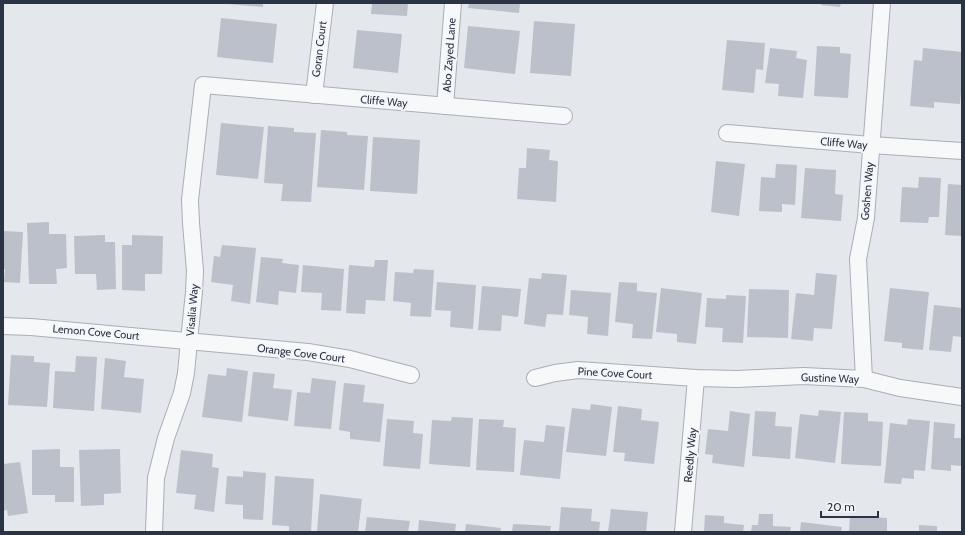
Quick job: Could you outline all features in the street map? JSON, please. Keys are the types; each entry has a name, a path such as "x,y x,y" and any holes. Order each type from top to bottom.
{"street":[{"name":"Goran Court","path":"314,95 325,3"},
{"name":"Abo Zayed Lane","path":"445,106 453,3"},
{"name":"Goshen Way","path":"864,379 858,259 866,218 882,3"},
{"name":"Cliffe Way","path":"203,85 564,116"},
{"name":"Visalia Way","path":"154,532 156,478 166,438 182,393 186,373 195,271 190,223 190,200 203,85"},
{"name":"Cliffe Way","path":"727,133 962,151"},
{"name":"Lemon Cove Court","path":"3,326 189,340"},
{"name":"Orange Cove Court","path":"189,340 308,352 350,359 411,375"},
{"name":"Pine Cove Court","path":"535,378 555,373 578,370 696,378"},
{"name":"Gustine Way","path":"696,378 737,379 804,376 864,379 900,388 962,397"},
{"name":"Reedly Way","path":"683,532 696,378"}],"building":[{"path":"263,3 263,7 228,4"},
{"path":"372,3 408,3 407,16 371,14"},
{"path":"469,3 520,3 519,13 468,8"},
{"path":"822,3 841,3 840,7 821,5"},
{"path":"221,18 277,24 273,63 217,57"},
{"path":"534,21 575,24 571,76 530,73"},
{"path":"468,26 520,31 515,74 464,68"},
{"path":"357,30 402,34 398,73 353,68"},
{"path":"727,40 765,43 763,70 756,69 754,93 722,90"},
{"path":"817,46 840,47 840,53 851,54 848,98 814,96"},
{"path":"770,48 797,51 796,58 807,60 803,98 778,96 779,84 765,83"},
{"path":"923,48 962,52 960,104 934,102 934,108 910,106 914,60 922,61"},
{"path":"221,123 264,127 258,179 216,175"},
{"path":"268,126 294,128 294,132 316,133 311,202 281,201 283,184 264,183"},
{"path":"321,130 347,132 347,135 368,136 364,190 317,187"},
{"path":"373,137 420,140 417,194 370,191"},
{"path":"527,148 550,150 549,160 558,161 556,202 517,199 519,168 526,168"},
{"path":"716,161 745,164 739,216 711,212"},
{"path":"776,164 797,165 795,205 782,204 782,212 759,211 761,177 775,178"},
{"path":"805,168 836,170 835,194 843,195 841,221 801,218"},
{"path":"919,177 941,178 939,217 929,217 928,223 900,222 902,187 918,188"},
{"path":"948,184 962,185 962,236 945,235"},
{"path":"49,222 49,234 66,234 67,268 56,269 57,284 29,284 27,223"},
{"path":"3,231 23,232 20,283 4,282 5,269 3,269"},
{"path":"105,235 105,242 115,242 116,289 97,290 96,274 75,274 74,236"},
{"path":"132,235 163,236 162,274 145,274 145,291 122,290 122,245 132,245"},
{"path":"222,245 256,248 250,304 231,301 233,285 211,282 214,256 220,257"},
{"path":"261,257 283,259 282,263 299,265 296,293 279,291 278,305 256,302"},
{"path":"375,260 388,260 385,301 366,300 365,314 346,313 349,265 374,267"},
{"path":"303,265 344,269 341,311 321,310 322,293 301,292"},
{"path":"414,269 434,270 431,317 410,316 411,303 393,301 395,272 413,273"},
{"path":"542,273 567,275 563,315 547,314 545,327 524,324 529,278 541,279"},
{"path":"816,273 837,275 832,329 814,328 813,341 791,339 796,293 814,295"},
{"path":"437,282 476,285 473,329 450,327 451,311 435,310"},
{"path":"619,282 637,283 637,291 657,293 652,339 632,338 633,324 615,322"},
{"path":"482,286 521,289 518,317 502,315 501,331 478,330"},
{"path":"661,288 702,293 696,344 677,342 677,334 656,332"},
{"path":"890,288 929,292 923,350 902,348 902,343 884,341"},
{"path":"749,289 789,290 788,338 747,337"},
{"path":"571,290 611,293 608,336 587,334 588,317 569,315"},
{"path":"726,295 746,296 743,343 722,342 723,328 705,327 707,298 726,299"},
{"path":"934,305 962,308 962,337 953,336 951,352 929,350"},
{"path":"11,355 34,356 34,362 50,363 47,407 8,405"},
{"path":"76,356 97,357 94,411 53,408 55,371 75,372"},
{"path":"105,358 126,361 124,377 144,379 141,413 101,409"},
{"path":"227,368 248,371 242,422 202,417 208,374 226,376"},
{"path":"253,372 275,374 273,388 292,390 288,421 248,416"},
{"path":"312,378 336,381 331,429 294,426 297,392 310,393"},
{"path":"344,383 365,385 363,402 384,404 380,442 350,439 350,432 339,430"},
{"path":"591,404 612,407 606,456 566,452 572,408 590,410"},
{"path":"618,406 642,409 641,420 659,422 654,464 624,461 625,453 613,452"},
{"path":"819,410 841,412 835,463 795,458 800,414 818,416"},
{"path":"730,411 750,414 744,467 712,463 713,455 705,454 708,429 728,431"},
{"path":"755,411 776,412 775,426 792,427 790,459 752,456"},
{"path":"844,412 868,413 868,421 883,422 881,466 841,464"},
{"path":"452,417 473,418 470,467 429,464 432,420 451,421"},
{"path":"387,419 414,421 413,433 423,434 420,469 383,466"},
{"path":"479,419 504,420 503,427 516,428 514,472 476,470"},
{"path":"908,419 930,421 925,471 914,470 914,479 902,478 901,484 884,483 890,423 907,425"},
{"path":"934,422 955,424 954,438 962,438 962,466 951,465 951,471 931,469"},
{"path":"546,425 565,427 560,479 520,475 524,440 544,442"},
{"path":"60,449 60,467 74,467 74,502 55,502 55,495 32,495 32,450"},
{"path":"120,449 121,493 104,494 104,505 81,506 79,450"},
{"path":"181,450 213,454 212,467 219,468 214,512 194,509 196,495 176,493"},
{"path":"20,462 28,513 8,516 7,510 3,511 3,464"},
{"path":"243,471 266,473 263,520 243,519 243,505 225,504 227,476 243,477"},
{"path":"275,476 314,479 311,532 289,532 289,526 272,525"},
{"path":"320,494 362,499 358,532 317,532"},
{"path":"561,507 592,509 591,521 600,522 599,532 559,532"},
{"path":"611,509 648,512 646,532 608,532"},
{"path":"759,514 773,514 773,526 791,527 790,532 751,532 752,525 758,525"},
{"path":"705,515 724,516 724,523 744,525 743,532 704,532"},
{"path":"850,516 887,518 887,532 849,532"},
{"path":"367,517 410,521 408,532 365,532"},
{"path":"419,520 456,524 455,532 418,532"},
{"path":"801,522 842,527 841,532 800,532"},
{"path":"466,524 501,528 500,532 465,532"},
{"path":"513,524 551,526 550,532 512,532"},
{"path":"919,525 937,526 937,532 919,532"}]}
